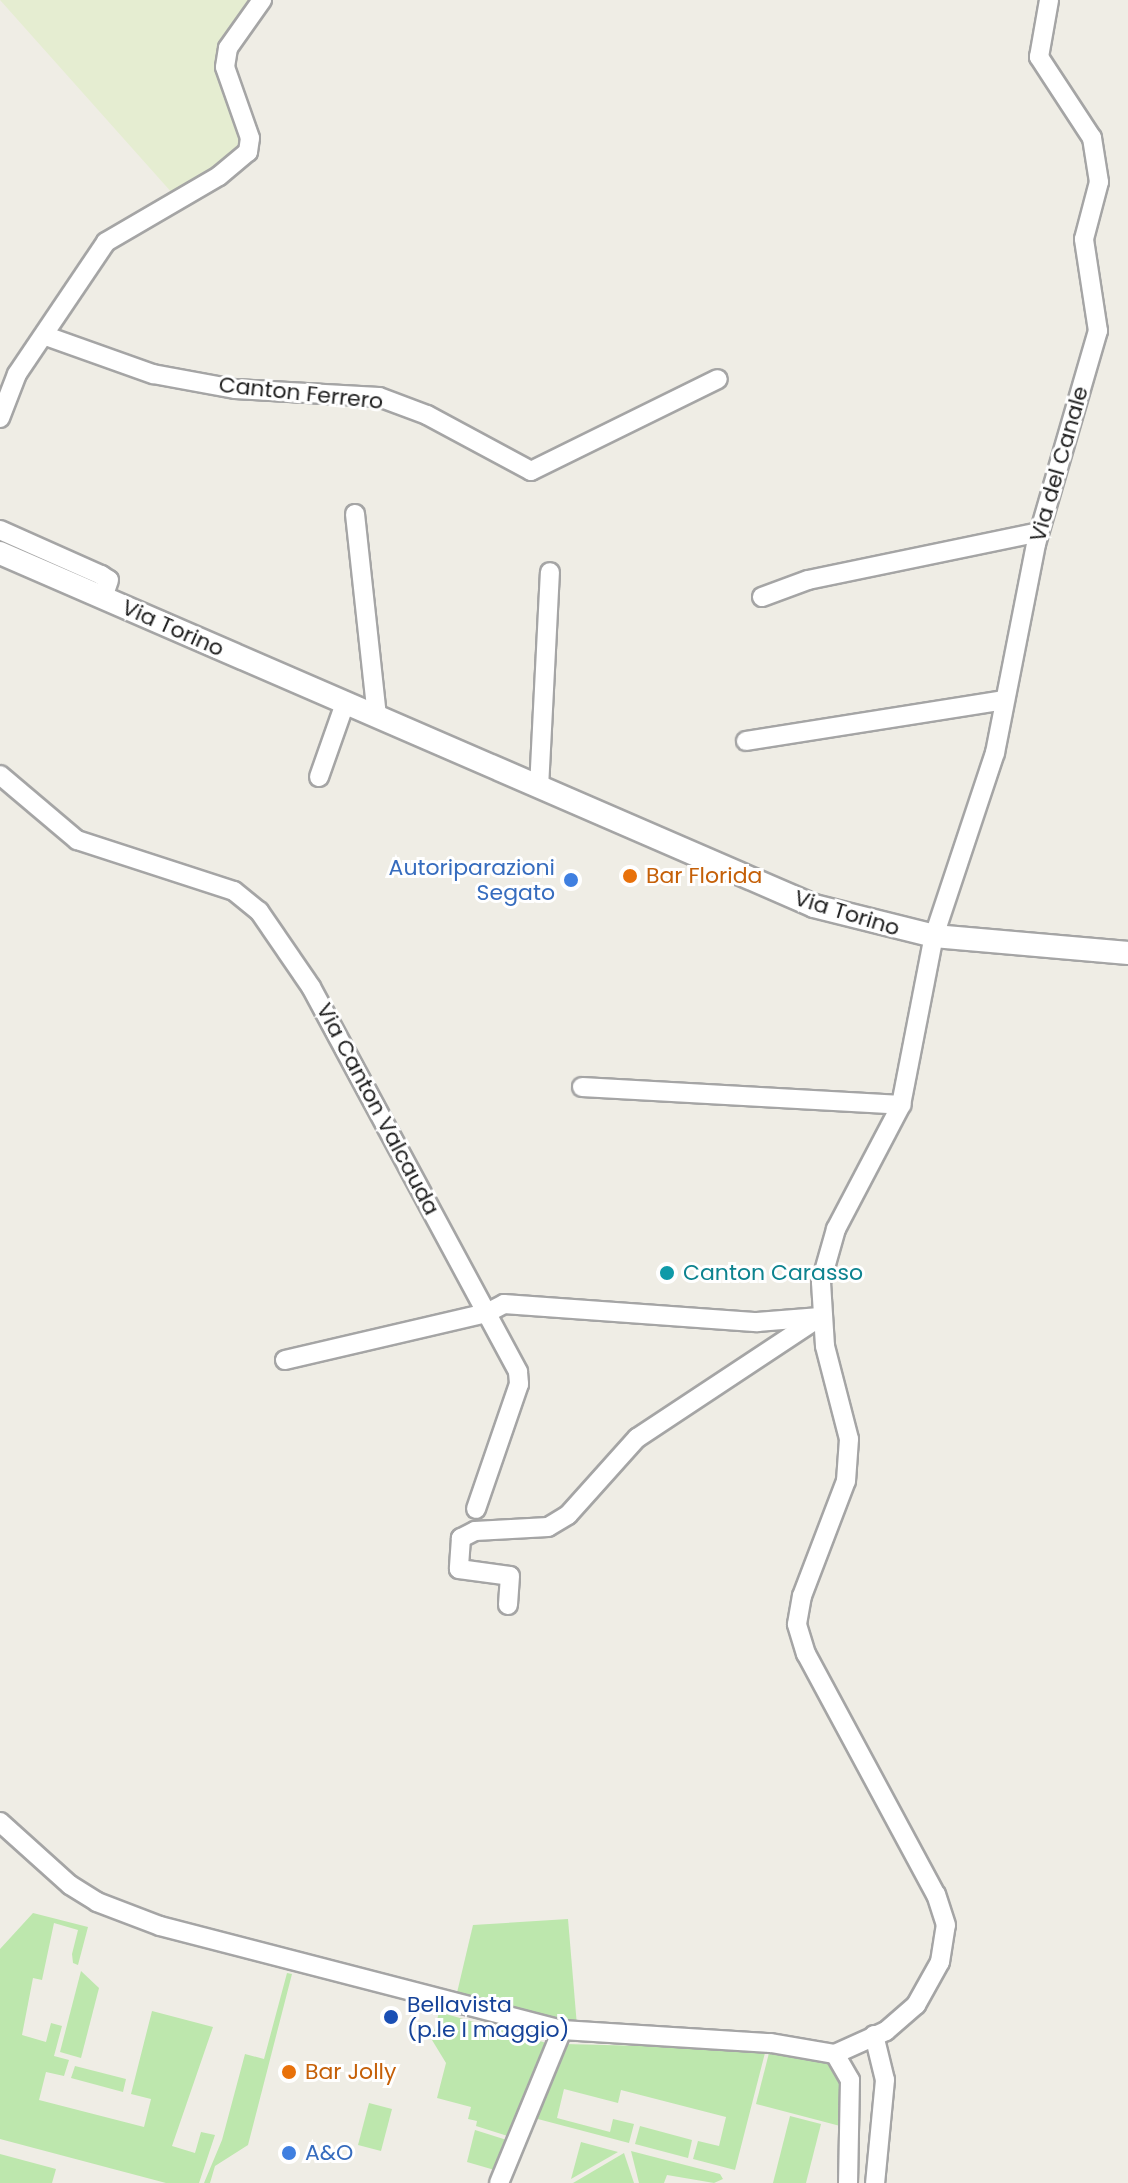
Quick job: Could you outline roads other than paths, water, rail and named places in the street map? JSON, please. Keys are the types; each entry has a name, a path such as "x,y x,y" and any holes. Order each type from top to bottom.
{"street":[{"path":"0,418 17,374 46,336 106,242 219,176 248,152 250,138 225,67 228,48 262,0"},
{"name":"Via del Canale","path":"934,936 976,818 1039,532 1098,331 1084,239 1099,182 1092,138 1039,57 1049,0"},
{"name":"Canton Ferrero","path":"46,336 153,374 194,382 235,389 379,397 427,415 531,471 718,379"},
{"path":"355,514 377,717"},
{"path":"0,530 109,580 103,597"},
{"path":"762,597 808,580 1039,532"},
{"name":"Via Torino","path":"0,553 814,906 934,936 1128,953"},
{"path":"539,788 550,572"},
{"path":"746,741 1004,700"},
{"path":"319,777 345,703"},
{"name":"Via Canton Valcauda","path":"0,775 77,840 234,891 259,911 341,1035 487,1313 519,1384 476,1509"},
{"path":"0,1822 70,1885 129,1915 562,2030 771,2043 835,2054 874,2035 916,2005 940,1962 946,1925 936,1895 806,1654 797,1624 802,1596 846,1481 849,1439 820,1317 821,1282 836,1229 901,1105 934,936"},
{"path":"582,1087 901,1105"},
{"path":"285,1360 487,1313 504,1304 757,1322 820,1317"},
{"path":"508,1605 510,1576 459,1569 461,1538 475,1531 548,1527 568,1515 637,1438 820,1317"},
{"path":"499,2183 562,2030"},
{"path":"874,2035 885,2080 875,2183"},
{"path":"835,2054 850,2080 848,2183"}],"place":[{"name":"Bar Florida","path":"630,876"},
{"name":"Autoriparazioni Segato","path":"571,880"},
{"name":"Canton Carasso","path":"667,1273"},
{"name":"Bellavista (p.le I maggio)","path":"391,2017"},
{"name":"Bar Jolly","path":"289,2072"},
{"name":"A&O","path":"289,2153"}]}
